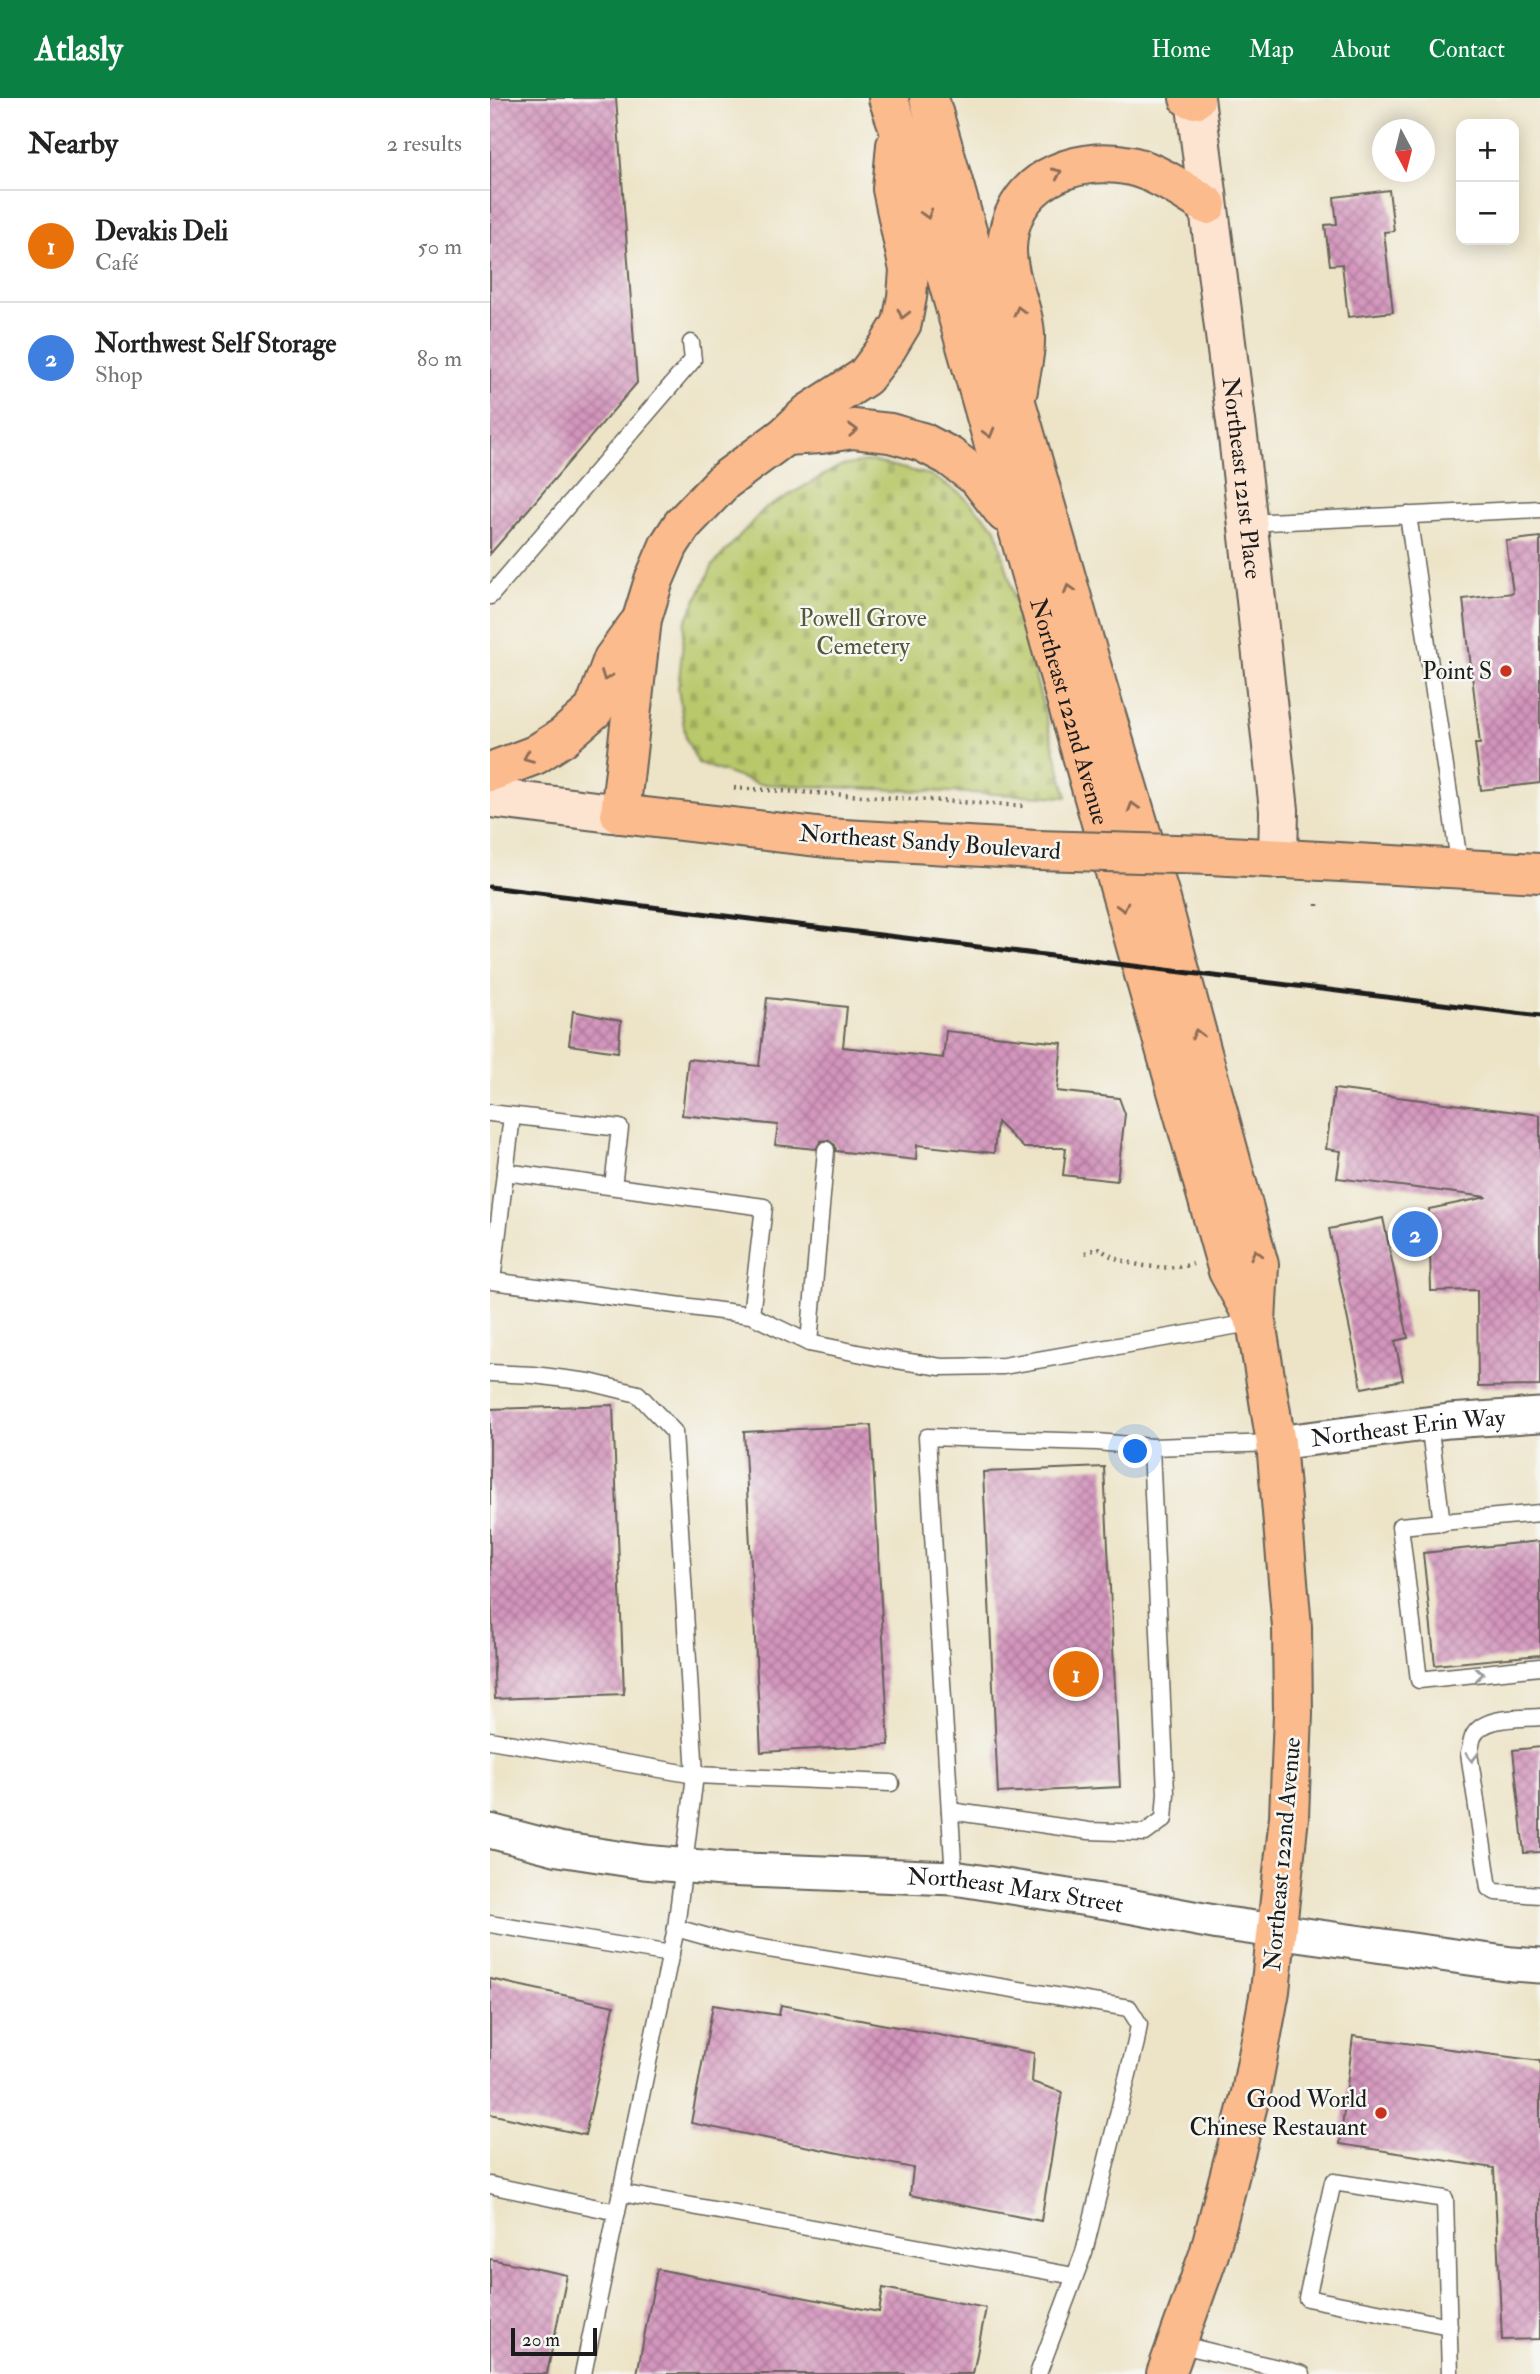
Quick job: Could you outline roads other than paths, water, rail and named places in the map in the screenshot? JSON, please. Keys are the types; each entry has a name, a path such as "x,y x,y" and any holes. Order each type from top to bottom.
{"main road":[{"name":"Northeast 122nd Avenue","path":"929,98 1160,896 1259,1265 1256,1322 1276,1443 1289,1582 1293,1676 1289,1817 1270,1992 1251,2093 1209,2254 1172,2359"},
{"name":"Northeast 122nd Avenue","path":"893,112 940,254 1228,1270 1256,1322"},
{"path":"620,814 642,619 669,545 682,525 724,481 785,436 809,413 865,377 902,324 909,270 892,189 893,112"},
{"path":"1016,402 1026,337 1010,274 1007,248 1012,221 1023,198 1045,179 1070,167 1104,162 1134,167 1170,183 1207,205"},
{"path":"785,436 853,429 890,433 922,442 949,456 978,478 1016,528"},
{"path":"490,772 536,755 563,737 594,710 613,659 642,619"},
{"name":"Northeast Sandy Boulevard","path":"620,814 826,838 1540,873"}],"street":[{"name":"Northeast 121st Place","path":"1193,98 1239,445 1279,810 1278,859"},
{"name":"Northeast Sandy Boulevard","path":"490,798 620,814"},
{"name":"Northeast Erin Way","path":"1276,1443 1429,1423 1540,1415"},
{"name":"Northeast Marx Street","path":"490,1831 559,1849 684,1866 954,1878 1219,1923 1540,1966"}],"lane":[{"path":"490,596 693,360 691,343"},
{"path":"1247,523 1540,509"},
{"path":"1408,515 1460,869"},
{"path":"490,1113 620,1128 613,1186"},
{"path":"512,1116 491,1281 751,1315 808,1343 941,1367 1003,1366 1256,1322"},
{"path":"808,1343 826,1150"},
{"path":"505,1172 764,1207 751,1315"},
{"path":"490,1373 589,1382 638,1394 674,1432 695,1774 671,1954 583,2374"},
{"path":"1429,1423 1442,1522"},
{"path":"954,1878 927,1437 1097,1442 1151,1447 1276,1443"},
{"path":"950,1811 1089,1831 1145,1833 1164,1819 1166,1793 1151,1447"},
{"path":"1540,1513 1401,1526 1419,1680 1540,1667"},
{"path":"1540,1717 1495,1721 1474,1735 1469,1753 1489,1888 1496,1892 1540,1895"},
{"path":"490,1740 695,1774 891,1783"},
{"path":"490,1924 671,1954"},
{"path":"676,1927 726,1942 1129,2008 1139,2024 1136,2042 1084,2252 1038,2374"},
{"path":"1449,2326 1307,2298 1333,2182 1445,2199 1449,2326 1450,2374"},
{"path":"490,2185 617,2212"},
{"path":"621,2193 1074,2277"},
{"path":"1172,2359 1302,2374"}],"railway":[{"path":"490,887 1540,1016"}],"place":[{"name":"Point S","path":"1506,671"},
{"name":"Northwest Self Storage","path":"1415,1234"},
{"name":"Devakis Deli","path":"1076,1674"},
{"name":"Good World Chinese Restauant","path":"1381,2113"}],"park label":[{"name":"Powell Grove Cemetery","path":"863,632"}]}
